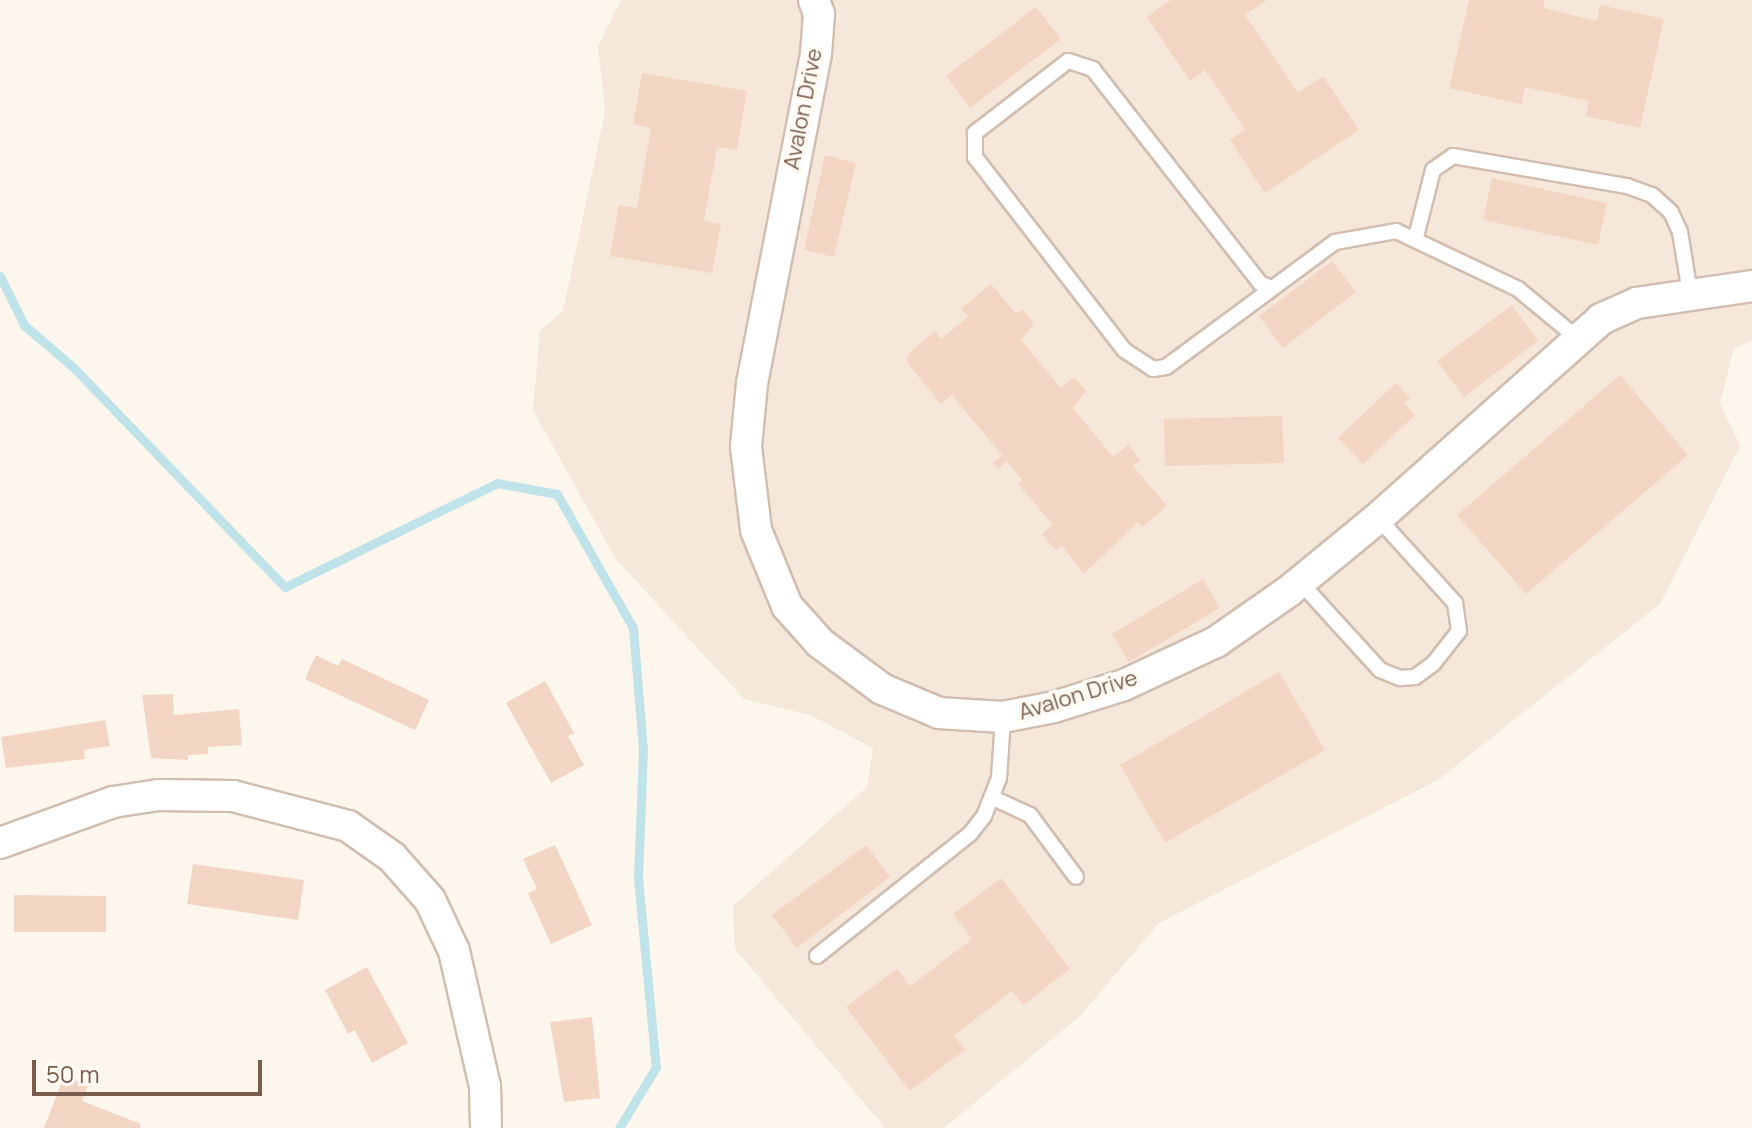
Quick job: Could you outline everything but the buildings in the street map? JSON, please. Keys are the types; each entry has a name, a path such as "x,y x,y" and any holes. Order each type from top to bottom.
{"street":[{"name":"Avalon Drive","path":"814,0 819,14 816,54 752,383 746,447 756,530 787,606 848,668 906,702 939,713 1003,717 1124,685 1216,642 1300,582 1378,518 1576,337 1637,303 1752,286"},
{"path":"0,843 113,802 158,795 233,796 348,826 392,857 430,900 454,951 485,1086 486,1128"}],"lane":[{"path":"1271,288 1260,283 1093,69 1068,61 975,133 975,157 1139,363 1153,369 1166,367 1335,242 1396,231 1416,237 1541,303 1576,337"},
{"path":"1416,237 1433,170 1453,156 1627,186 1652,195 1671,212 1680,232 1690,293"},
{"path":"1300,582 1380,670 1400,678 1415,677 1433,664 1459,631 1455,603 1378,518"},
{"path":"817,956 970,834 993,798 1003,717"},
{"path":"993,798 1030,815 1076,877"}],"shaded area":[{"path":"621,0 1752,0 1752,341 1734,348 1720,403 1740,446 1660,604 1438,780 1159,923 1080,1016 944,1128 885,1128 735,949 733,906 867,787 873,748 810,715 744,699 615,558 533,410 540,331 563,311 605,112 598,46"}],"waterway":[{"path":"0,276 24,325 73,367 285,587 497,483 557,494 633,628 643,749 638,878 656,1067 619,1128"}]}
